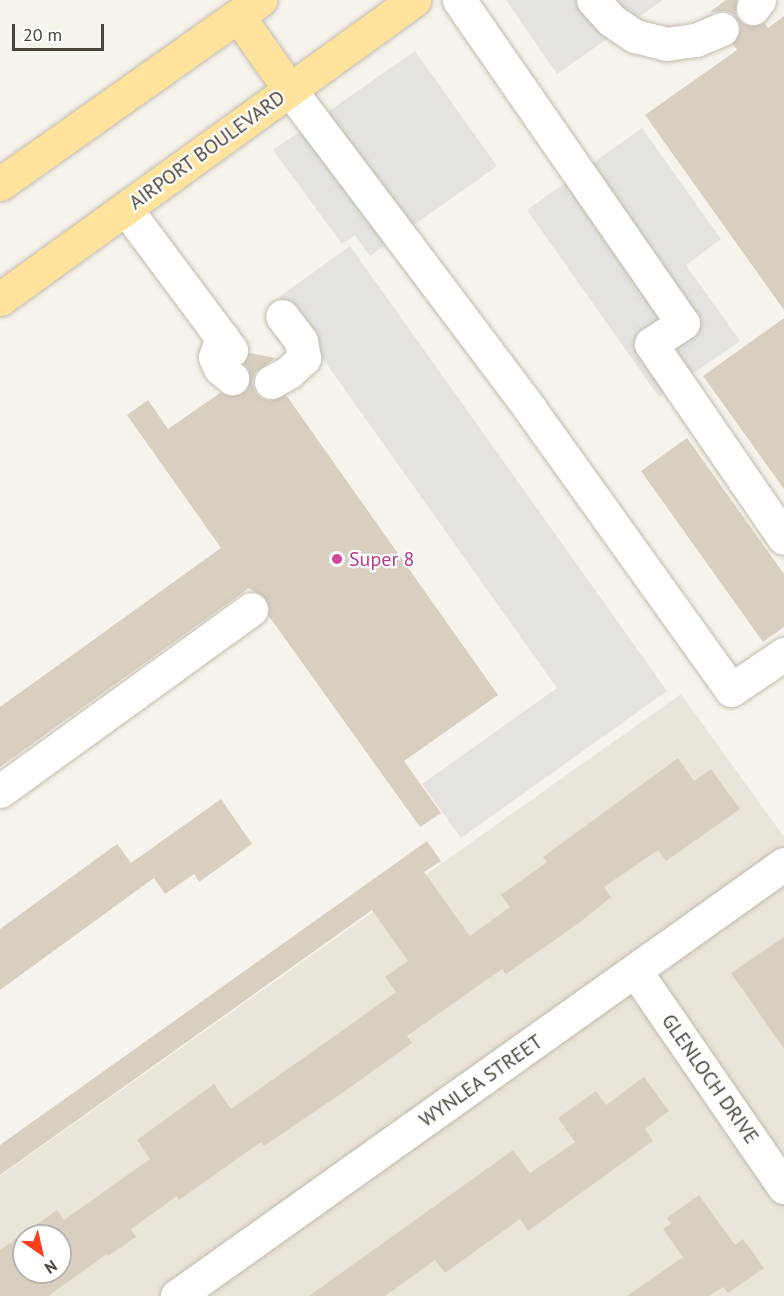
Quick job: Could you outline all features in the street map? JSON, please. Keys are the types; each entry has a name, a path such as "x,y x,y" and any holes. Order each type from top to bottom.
{"main road":[{"name":"AIRPORT BOULEVARD","path":"0,299 414,0"},
{"path":"0,184 249,8 290,90"}],"street":[{"path":"459,0 683,323 651,344 784,538"},
{"path":"592,0 610,20 635,36 666,44 696,40 722,29"},
{"path":"290,90 530,409 731,690 784,654"},
{"path":"126,209 228,355"},
{"path":"271,382 289,372 304,358 301,341 282,316"},
{"path":"0,791 251,609"},
{"name":"WYNLEA STREET","path":"177,1296 636,972 784,864"},
{"name":"GLENLOCH DRIVE","path":"636,972 784,1187"}],"shaded area":[{"path":"506,0 663,0 557,74"},
{"path":"415,51 497,166 370,256 355,235 342,244 273,150"},
{"path":"642,128 721,239 686,265 740,341 659,397 527,210"},
{"path":"350,246 667,691 461,838 422,784 557,688 279,297"},
{"path":"681,694 784,837 784,1296 0,1296 0,1176"}],"building":[{"path":"726,0 737,0 736,16 742,23 750,26 764,23 768,28 784,16 784,310 645,115 737,50 733,44 740,32 739,21 734,14 725,11 710,12"},
{"path":"784,318 784,489 703,376"},
{"path":"249,353 275,358 255,373 252,382 255,392 261,398 270,401 286,395 498,695 404,761 441,813 420,827 268,615 266,599 249,588 0,767 0,707 221,548 127,415 148,400 168,429 220,393 229,396 239,395 247,390 250,382 249,371 244,363"},
{"path":"687,438 784,574 784,627 763,642 641,471"},
{"path":"678,758 694,781 711,769 740,809 666,861 658,850 604,887 611,897 579,923 506,974 502,969 407,1036 412,1043 345,1091 264,1146 261,1142 179,1200 177,1196 131,1229 136,1237 72,1279 72,1224 37,1224 57,1210 64,1220 150,1159 137,1140 214,1084 231,1109 329,1040 396,992 385,977 408,961 372,910 0,1175 0,1145 427,841 441,861 424,872 470,936 510,907 501,895 547,862 543,857"},
{"path":"221,799 252,844 199,882 194,874 165,894 154,878 0,990 0,929 117,844 131,863"},
{"path":"784,937 784,1049 731,973"},
{"path":"644,1077 669,1111 645,1129 653,1141 528,1231 520,1219 445,1273 435,1260 385,1296 309,1296 513,1150 530,1173 575,1142 558,1118 596,1091 606,1105"},
{"path":"699,1195 735,1245 743,1239 764,1268 728,1293 723,1287 709,1296 627,1296 683,1257 663,1229 671,1224 667,1218"},
{"path":"12,1242 12,1284 65,1284 48,1296 0,1296 0,1250"}],"place":[{"name":"Super 8","path":"337,559"}]}
